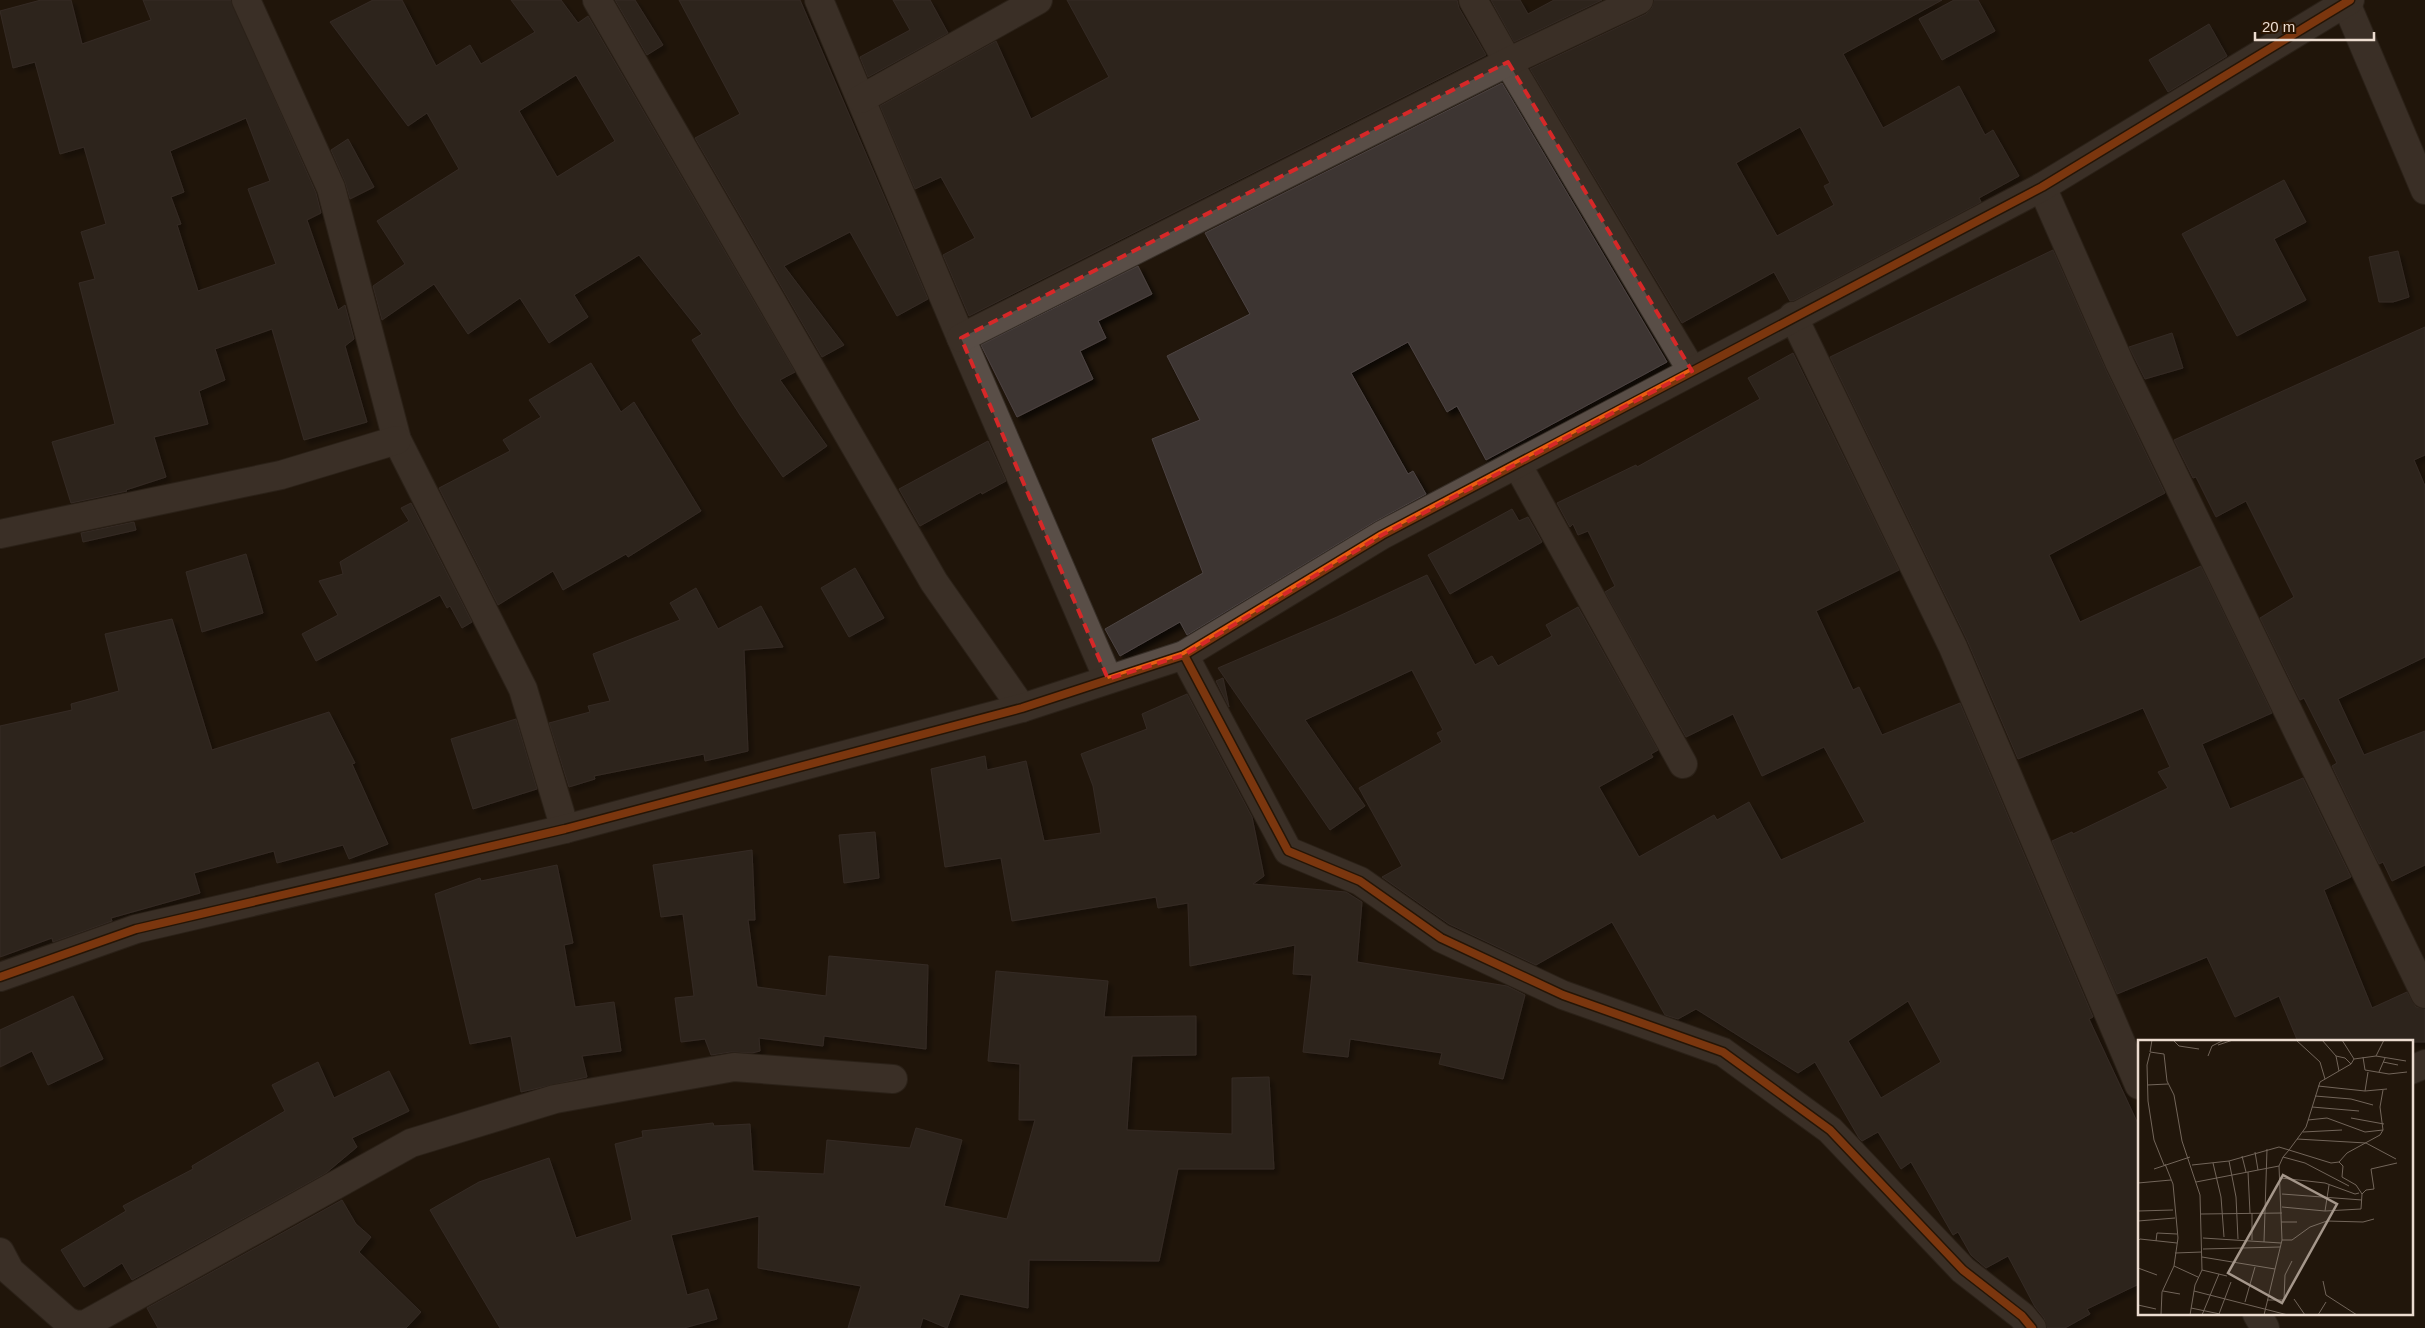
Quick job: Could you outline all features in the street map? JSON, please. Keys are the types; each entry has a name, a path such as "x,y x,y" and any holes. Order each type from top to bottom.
{"street":[{"path":"246,0 331,188 397,440 523,689 565,829"},
{"path":"597,0 934,582 1022,708"},
{"path":"819,0 961,338 1108,679"},
{"path":"861,99 1038,0"},
{"path":"1473,0 1692,371"},
{"path":"961,338 1508,62 1639,0"},
{"path":"0,977 136,929 565,829 1022,708 1184,655 1382,535 1793,316 2042,187 2348,2 2425,190"},
{"path":"2042,187 2120,364 2425,994"},
{"path":"1793,316 1953,647 2138,1083"},
{"path":"0,534 281,475 397,440"},
{"path":"1517,464 1683,764"},
{"path":"1184,655 1288,851 1360,881 1441,938 1562,995 1723,1052 1830,1130 1963,1270 2022,1316 2032,1328"},
{"path":"2412,1070 2425,1064"},
{"path":"0,1252 10,1271 67,1320 76,1325 86,1324 411,1143 556,1099 734,1067 893,1079"},
{"path":"2258,1316 2264,1328"}],"highlighted area":[{"path":"1508,62 1692,371 1382,535 1184,655 1108,679 961,338"}],"building":[{"path":"41,0 71,0 82,44 151,20 143,0 231,0 316,193 321,213 307,220 338,310 345,305 354,339 345,346 367,422 304,440 272,329 215,349 225,380 199,391 208,424 154,437 166,477 127,491 71,503 52,442 115,424 79,283 95,279 81,232 106,224 84,147 60,154 35,62 13,68 0,11","holes":["246,118 270,181 248,189 276,264 198,291 177,225 181,224 171,197 184,192 170,151"]},
{"path":"373,0 402,0 436,66 470,45 481,64 535,32 511,0 561,0 578,23 588,16 795,372 780,380 827,446 783,477 740,415 692,340 702,334 639,255 574,295 588,317 549,343 520,298 468,334 434,284 382,320 373,286 405,264 377,221 459,169 427,113 408,126 330,22","holes":["576,75 615,141 557,177 519,111"]},
{"path":"615,0 635,0 663,45 647,55"},
{"path":"679,0 800,0 928,299 897,316 850,232 784,266 844,345 822,357 695,138 740,114"},
{"path":"893,0 930,0 948,33 868,77 860,57 910,30"},
{"path":"1067,0 1457,0 1459,8 1486,55 969,316 943,255 975,238 941,177 915,189 880,106 996,41 1031,119 1109,77"},
{"path":"1491,0 1520,0 1528,14 1554,0 1602,0 1514,42"},
{"path":"1654,0 1942,0 1843,54 1883,128 1959,86 1985,135 1993,130 2019,176 1979,198 1981,202 1793,301 1790,301 1774,272 1682,323 1530,69 1646,14 1652,8","holes":["1800,127 1830,183 1824,186 1834,205 1777,236 1736,163"]},
{"path":"1954,0 1978,0 1995,31 1942,60 1919,19"},
{"path":"2209,24 2227,56 2168,92 2149,60"},
{"path":"1502,83 1667,362 1486,460 1457,406 1447,412 1408,342 1351,373 1408,474 1413,471 1426,494 1374,522 1187,635 1180,622 1120,656 1105,629 1203,573 1152,439 1200,420 1167,356 1250,314 1205,233"},
{"path":"348,139 374,187 350,199 331,150"},
{"path":"2284,180 2306,222 2274,239 2306,300 2237,336 2182,234"},
{"path":"2053,250 2106,370 2165,493 2049,555 2080,622 2201,566 2272,713 2202,744 2230,809 2303,778 2351,877 2324,890 2372,1008 2407,992 2416,1007 2425,1009 2425,1042 2412,1042 2412,1040 2297,1040 2279,996 2235,1017 2207,957 2117,994 2052,841 2072,832 2073,834 2168,788 2158,772 2170,767 2143,708 2018,759 1967,640 1830,357"},
{"path":"2398,251 2409,297 2393,302 2379,302 2369,257"},
{"path":"1138,266 1152,294 1098,321 1106,338 1080,351 1093,379 1017,417 981,345"},
{"path":"2425,327 2425,455 2414,460 2425,486 2425,657 2338,699 2364,755 2425,731 2425,865 2392,881 2383,862 2379,864 2332,766 2337,763 2304,698 2300,700 2260,618 2294,597 2246,501 2216,517 2196,477 2193,478 2174,440"},
{"path":"2172,333 2183,368 2145,379 2129,347"},
{"path":"1793,353 1899,570 1816,611 1853,690 1859,687 1882,735 1960,703 2093,1017 2089,1019 2138,1124 2138,1284 2087,1309 2090,1314 2065,1328 2047,1328 2044,1318 2035,1307 2008,1256 1986,1268 1971,1255 1958,1232 1953,1235 1911,1162 1901,1169 1878,1132 1862,1141 1859,1138 1815,1062 1798,1073 1696,1009 1678,1019 1665,1015 1612,922 1536,965 1449,924 1382,877 1402,866 1359,788 1442,742 1437,733 1443,730 1412,670 1305,720 1365,806 1330,830 1218,668 1337,617 1427,575 1475,665 1492,656 1498,666 1552,636 1546,625 1578,607 1658,750 1651,754 1653,757 1599,787 1639,857 1714,815 1717,820 1749,802 1781,860 1865,822 1824,747 1762,776 1733,714 1686,737 1605,592 1615,586 1588,531 1578,535 1573,524 1570,527 1557,503 1636,465 1637,467 1760,399 1748,378","holes":["1908,1001 1941,1062 1881,1098 1848,1041"]},
{"path":"591,363 621,412 634,402 701,511 628,557 626,554 563,590 553,571 498,605 439,488 510,451 503,440 541,417 529,400"},
{"path":"988,441 1006,481 982,494 981,492 920,526 899,489"},
{"path":"411,503 472,622 462,628 450,606 447,608 440,595 316,661 302,634 338,615 319,581 343,574 340,562 409,521 401,508"},
{"path":"1512,509 1519,521 1528,517 1542,542 1450,594 1428,555"},
{"path":"134,522 136,530 83,542 81,533"},
{"path":"246,554 263,613 202,632 186,572"},
{"path":"855,568 884,618 849,637 821,588"},
{"path":"696,588 718,629 761,606 783,647 744,650 748,751 705,761 704,754 594,776 595,779 569,787 549,723 590,712 588,706 610,701 593,654 680,620 670,603"},
{"path":"172,619 212,750 329,712 355,763 352,764 388,844 349,859 343,845 277,863 274,851 194,873 200,893 111,918 112,921 53,942 52,938 0,957 0,726 72,710 71,704 119,691 105,634"},
{"path":"1223,678 1229,707 1216,681"},
{"path":"1187,694 1252,817 1264,876 1253,884 1346,892 1362,902 1357,962 1507,986 1525,995 1503,1079 1439,1064 1442,1053 1350,1039 1348,1057 1303,1052 1312,975 1293,974 1295,945 1190,966 1188,903 1158,908 1156,897 1012,921 1001,858 945,867 931,769 985,756 987,770 1026,761 1044,841 1101,833 1093,786 1081,754 1147,729 1142,714"},
{"path":"516,719 537,789 473,809 451,739"},
{"path":"875,832 879,878 844,883 839,835"},
{"path":"752,850 755,920 748,920 757,987 826,996 829,956 928,965 926,1049 824,1036 823,1046 759,1038 760,1051 711,1055 705,1039 681,1042 675,998 694,996 683,914 661,917 653,865"},
{"path":"557,865 573,943 564,945 575,1007 614,1002 621,1051 582,1056 587,1077 521,1092 511,1036 470,1044 435,894 480,878 481,881"},
{"path":"996,971 1108,981 1104,1017 1196,1016 1196,1055 1132,1056 1127,1130 1232,1134 1232,1078 1269,1077 1274,1169 1178,1169 1159,1261 1029,1260 1028,1308 960,1294 947,1328 923,1318 920,1328 848,1328 861,1286 758,1268 759,1216 671,1235 687,1295 708,1289 717,1319 684,1328 500,1328 430,1210 479,1182 549,1158 576,1238 632,1220 615,1144 643,1137 642,1131 713,1123 714,1126 750,1124 753,1171 824,1174 827,1140 910,1148 916,1128 962,1140 944,1206 1007,1219 1035,1120 1019,1120 1020,1064 988,1061"},
{"path":"73,996 103,1059 48,1085 32,1051 0,1067 0,1030"},
{"path":"318,1062 334,1098 389,1071 409,1111 352,1138 357,1147 326,1173 132,1280 122,1263 84,1287 61,1250 126,1211 123,1206 193,1169 192,1166 285,1111 272,1085"},
{"path":"342,1200 356,1224 371,1237 359,1252 421,1312 406,1328 158,1328 147,1308"}],"cycle path":[{"path":"0,977 136,929 565,829 1022,708 1184,655 1382,535 2042,187 2350,0"},
{"path":"1184,655 1288,851 1360,881 1441,938 1563,995 1723,1052 1830,1130 1963,1270 2022,1316 2032,1328"}]}
